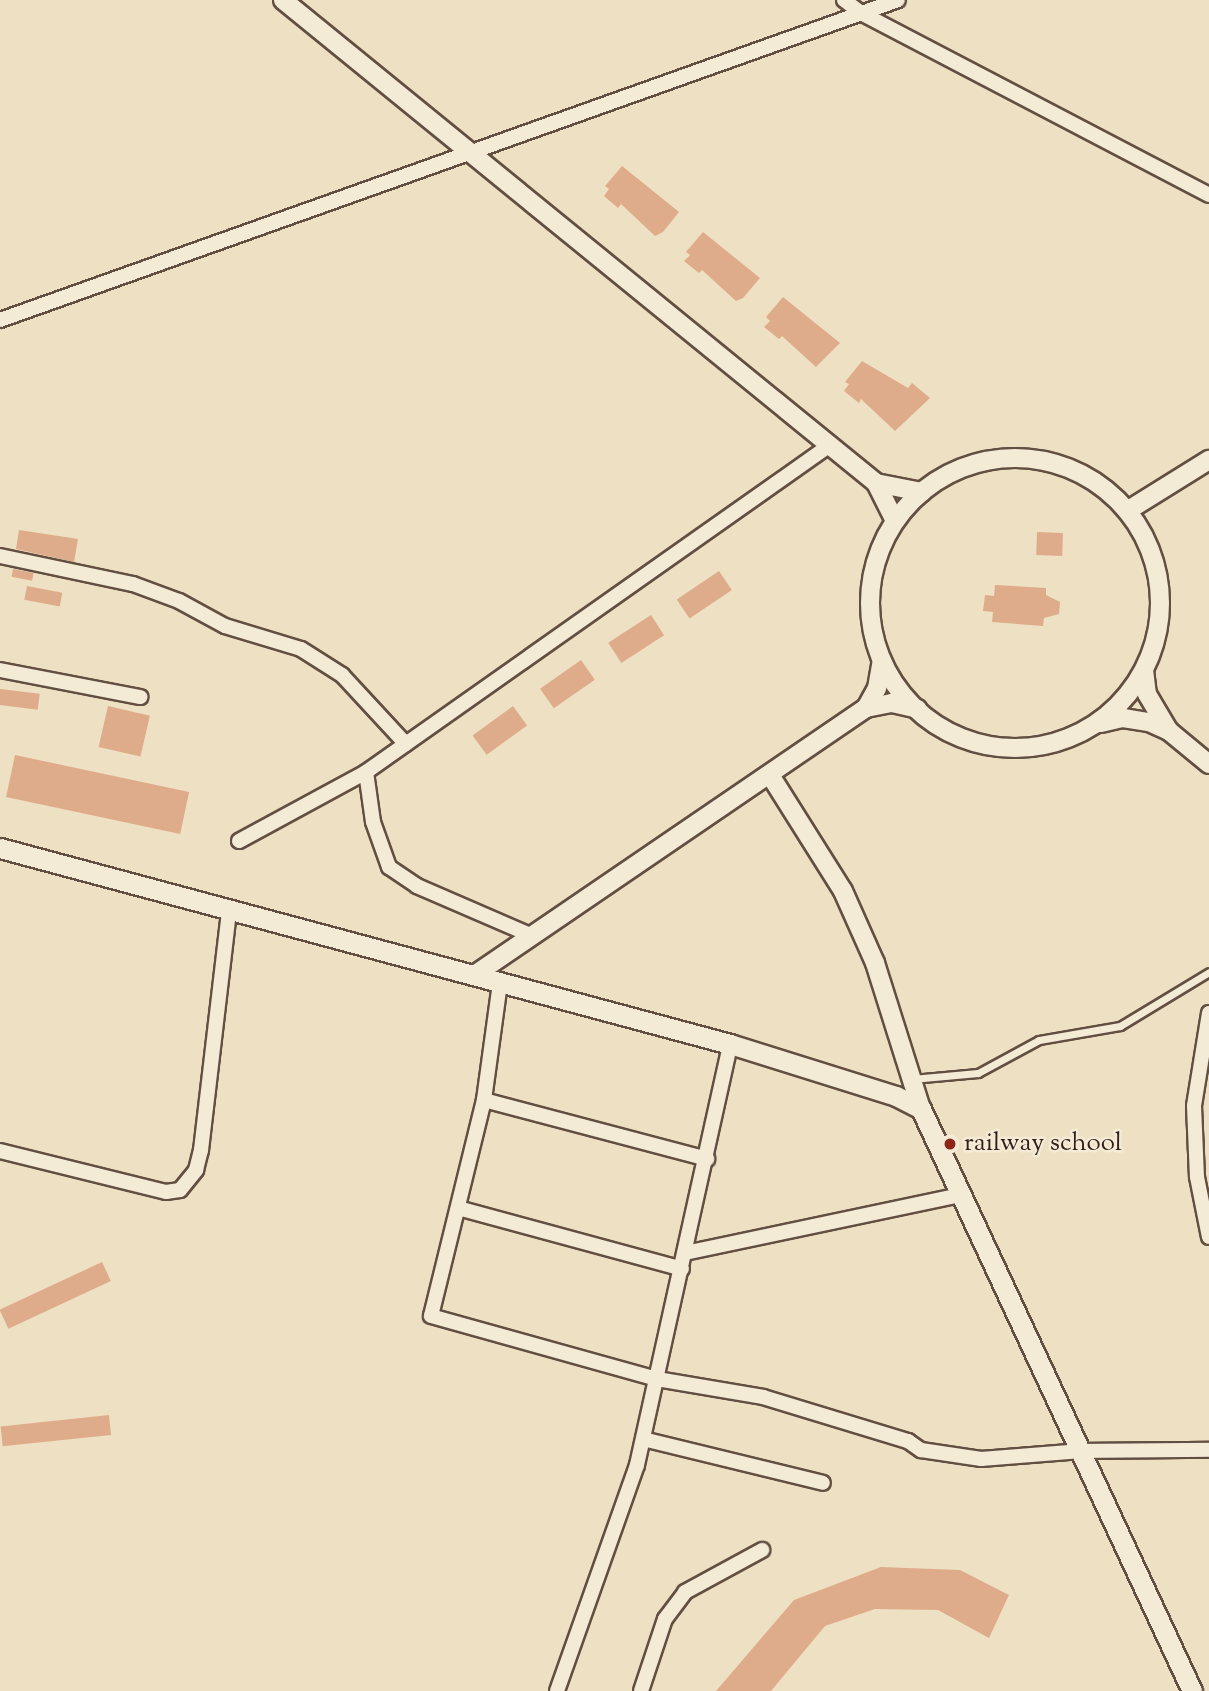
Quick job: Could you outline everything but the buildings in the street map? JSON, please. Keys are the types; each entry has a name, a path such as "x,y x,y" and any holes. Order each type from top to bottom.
{"main road":[{"path":"0,848 730,1044 896,1096 920,1109 1192,1691"}],"street":[{"path":"283,0 876,483 895,521"},
{"path":"844,0 861,13 1209,195"},
{"path":"0,320 473,155 898,0"},
{"path":"239,841 366,772 830,445"},
{"path":"917,709 882,661 872,626 870,589 878,554 895,521 922,492 972,465 1028,459 1083,475 1127,511 1150,552 1160,598 1157,635 1144,670 1122,701 1093,725"},
{"path":"1127,511 1209,460"},
{"path":"876,483 922,492"},
{"path":"0,556 134,584 225,626 301,649 342,675 406,744"},
{"path":"866,708 877,688 882,661"},
{"path":"0,670 140,697"},
{"path":"1144,670 1147,694 1169,732"},
{"path":"473,976 866,708 892,703 917,709 956,735 1002,747 1040,745 1093,725 1123,718 1149,722 1169,732 1207,760"},
{"path":"366,772 373,822 390,867 417,886 530,935"},
{"path":"770,775 843,891 875,963 920,1109"},
{"path":"0,1152 166,1192 180,1190 196,1170 201,1150 229,910"},
{"path":"500,983 484,1100 431,1316 657,1379 763,1397 908,1441 921,1450 981,1459 1082,1451 1209,1450"},
{"path":"1209,1013 1194,1106 1197,1177 1209,1237"},
{"path":"557,1691 643,1439 707,1159 730,1044"},
{"path":"484,1100 707,1159"},
{"path":"685,1253 961,1195"},
{"path":"458,1208 682,1269"},
{"path":"643,1439 823,1483"},
{"path":"641,1691 665,1619 685,1592 762,1550"}],"lane":[{"path":"911,1079 978,1073 1039,1041 1120,1026 1209,972"}],"place":[{"name":"railway school","path":"950,1144"}]}
